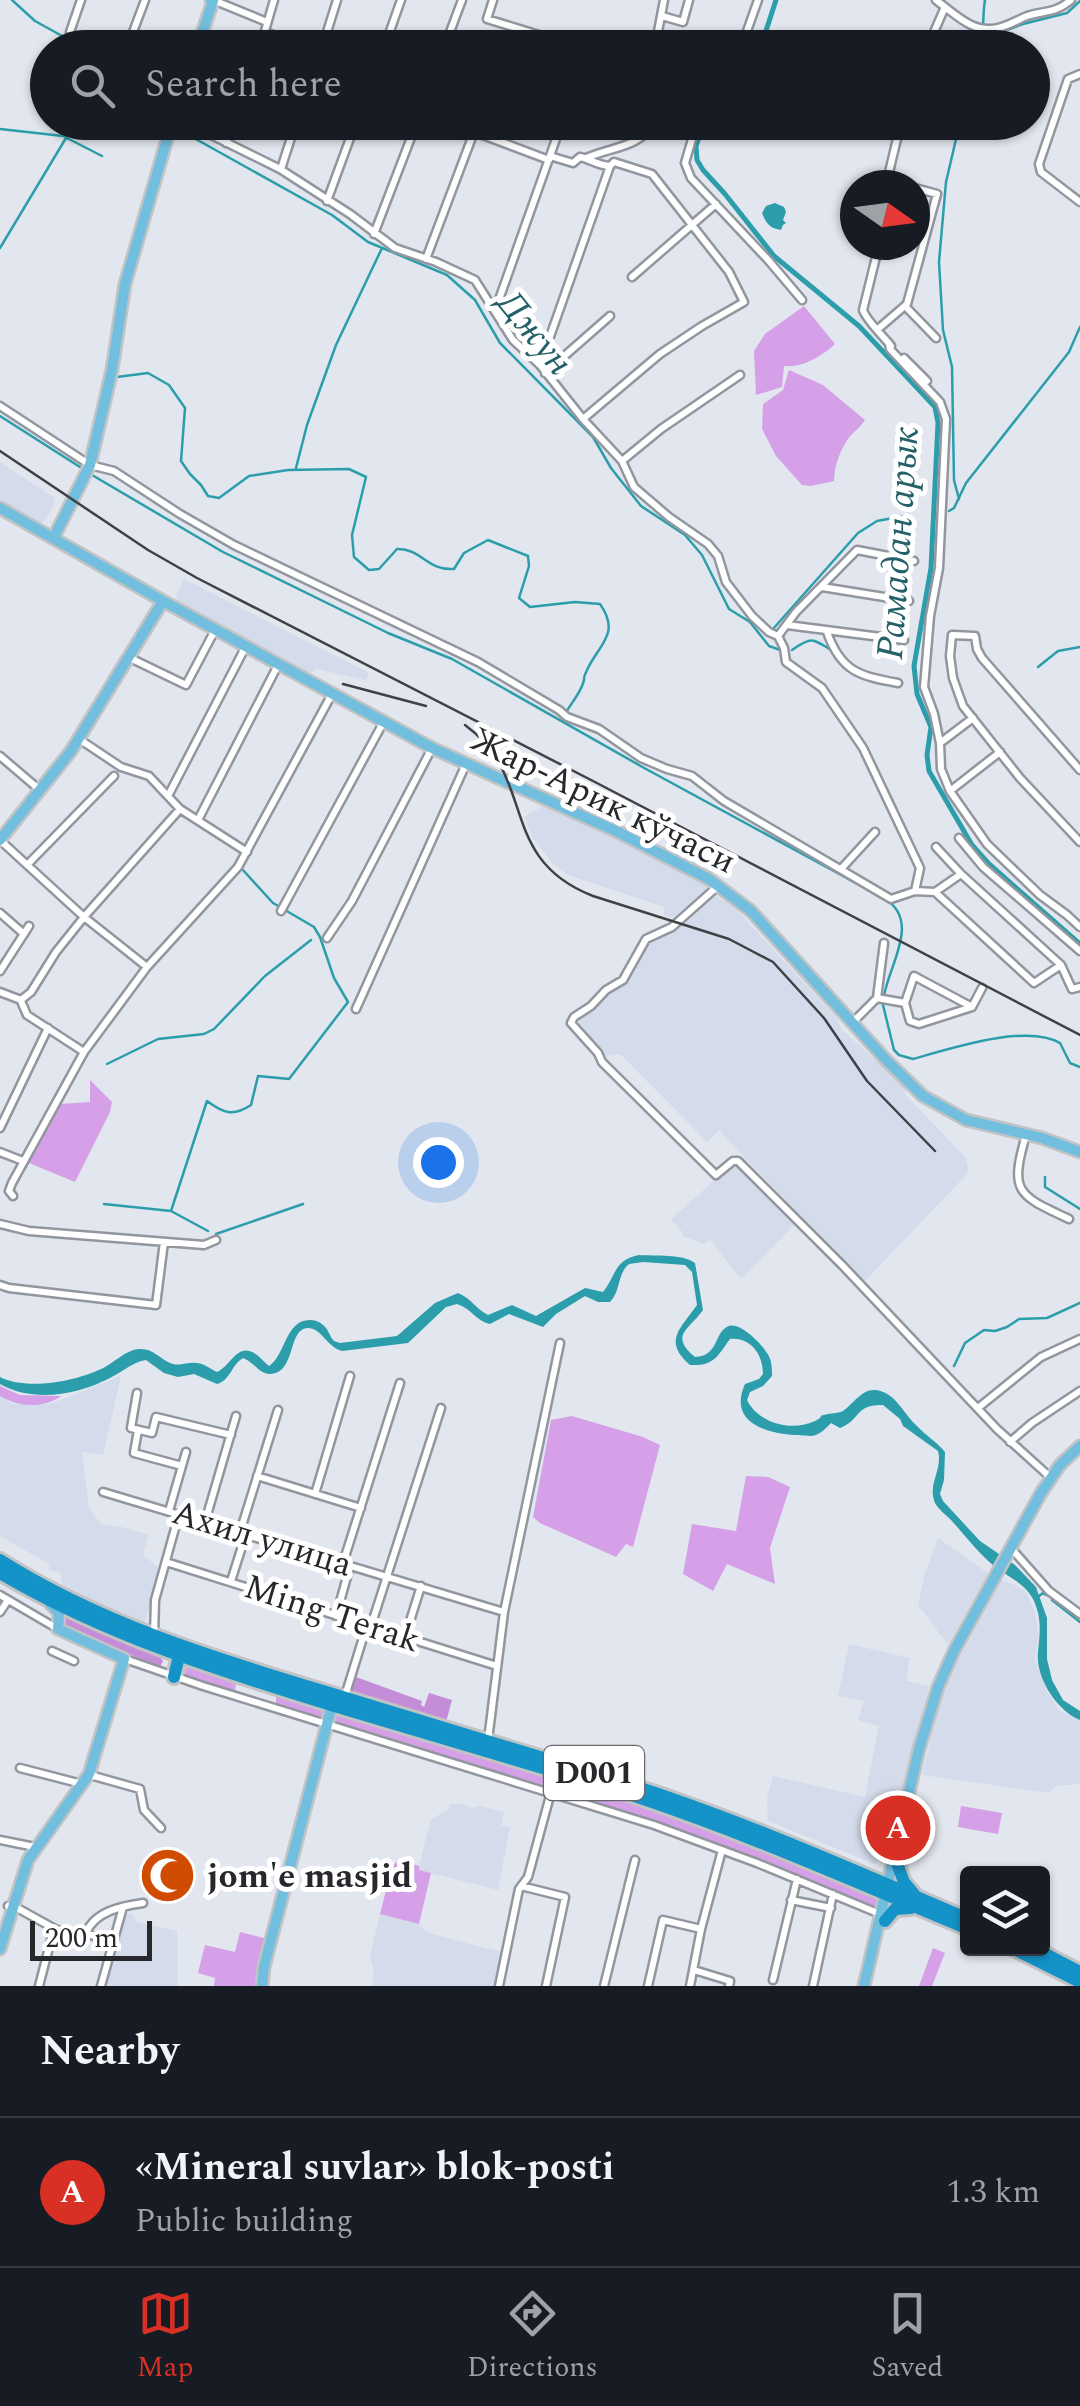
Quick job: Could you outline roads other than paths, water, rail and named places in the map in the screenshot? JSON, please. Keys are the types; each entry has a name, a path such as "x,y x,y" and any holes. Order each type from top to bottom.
{"highway":[{"name":"D001","path":"0,1560 58,1594 154,1637 286,1686"},
{"name":"D001","path":"0,1572 64,1612 179,1656 422,1727 564,1775 714,1814 875,1878 890,1890"},
{"path":"174,1677 179,1656"},
{"name":"D001","path":"422,1727 488,1741 623,1788 890,1890 960,1926"},
{"path":"875,1878 896,1864 917,1902 884,1918"},
{"name":"D001","path":"917,1902 960,1916"},
{"path":"1028,1956 1080,1982"},
{"path":"1049,1956 1080,1972"}],"main road":[{"path":"203,30 213,0"},
{"path":"54,537 90,465 112,370 126,284 167,140"},
{"name":"Жар-Арик кўчаси","path":"2,512 54,537 432,748 632,839 719,886 751,910 886,1061 923,1096 966,1120 1080,1152"},
{"path":"0,840 79,739 163,601"},
{"path":"866,1986 922,1743 945,1672 1050,1478 1080,1446"},
{"path":"0,1949 19,1873 33,1847 83,1780 122,1658 58,1629 64,1612"},
{"path":"262,1986 327,1723 338,1702"},
{"path":"0,1935 10,1907"}],"street":[{"path":"71,30 81,0"},
{"path":"134,30 145,0"},
{"path":"213,0 267,22"},
{"path":"265,30 274,0"},
{"path":"328,30 337,0"},
{"path":"390,30 401,0"},
{"path":"451,30 462,0"},
{"path":"493,0 487,19 521,30"},
{"path":"659,30 664,0"},
{"path":"662,16 683,22 689,0"},
{"path":"747,30 758,0"},
{"path":"936,0 970,26 982,30 1002,28 1027,16 1059,10 1071,0"},
{"path":"935,30 946,7"},
{"path":"1050,134 1068,79 1080,74"},
{"path":"220,140 280,169 395,248 475,280 513,340 622,461 634,487 708,544 718,556 734,594 752,616 778,636 786,662 822,688 863,748 920,868 915,891"},
{"path":"280,169 290,140"},
{"path":"328,201 350,140"},
{"path":"374,234 409,140"},
{"path":"426,258 471,140"},
{"path":"496,140 550,158 573,163 580,157 610,166"},
{"path":"495,310 556,140"},
{"path":"586,158 638,140"},
{"path":"692,140 685,163 691,178 802,300"},
{"path":"890,170 897,140"},
{"path":"1048,140 1041,172 1080,202"},
{"path":"543,369 610,166 614,162 652,174 728,272 744,302 660,354 583,419"},
{"path":"930,192 937,194 930,218"},
{"path":"632,277 716,204"},
{"path":"875,260 863,310 866,318 926,380"},
{"path":"878,329 905,306 918,260"},
{"path":"905,306 936,338"},
{"path":"543,369 610,316"},
{"path":"889,344 940,402 946,419 939,568 924,687 940,743 940,769 986,844 1080,928"},
{"path":"622,461 660,429 740,375"},
{"path":"0,406 90,465 114,471 234,545 478,662 564,715 599,729 641,758 692,776 724,801 891,899 915,891 935,892 961,874"},
{"path":"778,636 856,550 914,561"},
{"path":"820,587 909,601"},
{"path":"787,625 904,640"},
{"path":"127,656 186,685 215,630"},
{"path":"827,632 834,650 857,674 898,683"},
{"path":"1080,770 982,658 975,636 952,634 950,656 964,706 1020,778 1080,842"},
{"path":"168,796 246,646"},
{"path":"198,820 278,664"},
{"path":"14,1196 8,1191 22,1161 84,1052 147,968 238,867 332,694"},
{"path":"940,743 973,718"},
{"path":"281,911 383,722"},
{"path":"79,739 121,767 148,776 180,808 246,852"},
{"path":"327,938 352,901 432,748"},
{"path":"950,790 1000,752"},
{"path":"0,756 41,790"},
{"path":"356,1010 466,764"},
{"path":"28,864 114,776"},
{"path":"20,1000 30,992 84,916 180,808"},
{"path":"841,869 875,832"},
{"path":"959,838 983,867 1080,951"},
{"path":"0,840 147,968"},
{"path":"936,847 1062,965 1072,989 1080,987"},
{"path":"719,886 672,927 646,939 623,980 570,1023 598,1052 602,1062 716,1176 738,1161 1010,1442 1050,1478"},
{"path":"935,892 1034,983 1062,965"},
{"path":"0,914 24,934"},
{"path":"0,971 30,926"},
{"path":"852,1023 876,998 884,944"},
{"path":"972,1007 914,976 905,1002 910,1021 919,1024 972,1007 982,988"},
{"path":"0,992 20,1000 27,1014 84,1052"},
{"path":"876,998 905,1002"},
{"path":"0,1128 48,1028"},
{"path":"1026,1134 1016,1178 1023,1192 1032,1201 1070,1219"},
{"path":"0,1152 22,1161"},
{"path":"0,1224 29,1231 204,1245 216,1240"},
{"path":"0,1284 156,1305 164,1242"},
{"path":"978,1408 1041,1357 1080,1339"},
{"path":"488,1741 504,1612 560,1344"},
{"path":"316,1494 350,1376"},
{"path":"336,1616 361,1508 400,1383"},
{"path":"1010,1442 1080,1391"},
{"path":"137,1393 131,1428 152,1433 156,1417 231,1435"},
{"path":"338,1702 369,1626 441,1408"},
{"path":"231,1582 278,1410"},
{"path":"205,1522 236,1416"},
{"path":"138,1430 134,1453 182,1466"},
{"path":"169,1511 186,1452"},
{"path":"257,1476 361,1508"},
{"name":"Ахил улица","path":"103,1492 504,1612"},
{"path":"154,1637 155,1600 179,1514"},
{"path":"1009,1552 1049,1591 1080,1614"},
{"name":"Ming Terak","path":"166,1562 497,1666"},
{"path":"405,1637 420,1586"},
{"path":"0,1612 4,1597 58,1629"},
{"path":"52,1651 74,1661"},
{"path":"122,1658 551,1792 722,1850 884,1918"},
{"path":"20,1768 140,1789 144,1810 161,1828"},
{"path":"499,1986 521,1886 528,1877 551,1792 564,1775"},
{"path":"0,1840 33,1847"},
{"path":"690,1986 722,1850"},
{"path":"604,1986 635,1860"},
{"path":"773,1980 797,1879"},
{"path":"521,1886 565,1897 546,1986"},
{"path":"813,1986 833,1894"},
{"path":"791,1900 830,1908"},
{"path":"86,1933 97,1917 143,1903"},
{"path":"101,1986 123,1906"},
{"path":"10,1907 57,1930 86,1933 112,1943"},
{"path":"648,1986 663,1920 701,1929"},
{"path":"39,1986 57,1930"},
{"path":"694,1970 730,1980 729,1986"}],"water":[{"path":"775,203 786,212 781,230 769,225 762,213 766,206"},
{"path":"639,1255 676,1257 695,1263 703,1310 682,1338 695,1357 709,1353 720,1333 729,1326 745,1330 764,1349 771,1361 772,1376 750,1392 747,1400 759,1415 786,1425 806,1424 843,1411 865,1392 876,1390 893,1398 919,1429 942,1448 943,1501 980,1541 1015,1565 1036,1587 1047,1618 1047,1659 1052,1680 1063,1700 1080,1711 1080,1720 1063,1709 1044,1682 1038,1662 1039,1619 1029,1593 987,1560 935,1503 938,1451 903,1426 883,1405 867,1407 847,1425 840,1428 831,1423 811,1436 772,1432 752,1423 741,1408 741,1397 745,1384 763,1374 761,1360 750,1344 730,1339 710,1362 698,1365 690,1365 677,1349 680,1328 697,1305 692,1272 685,1265 629,1264 610,1302 585,1296 543,1327 509,1314 490,1324 457,1304 446,1307 408,1343 342,1351 309,1328 297,1335 279,1372 266,1373 243,1358 217,1384 194,1374 178,1377 164,1373 146,1360 97,1384 55,1395 27,1393 0,1384 0,1377 38,1384 67,1380 94,1372 139,1349 149,1350 173,1364 199,1363 217,1372 245,1350 269,1366 302,1321 321,1323 340,1343 397,1336 435,1303 458,1293 488,1315 512,1305 536,1316 585,1288 603,1292 620,1264"}],"waterway":[{"name":"Джун","path":"12,0 51,30"},
{"name":"Рамадан арык","path":"766,30 776,0"},
{"path":"983,30 985,0"},
{"path":"1007,30 1067,13 1080,1"},
{"path":"0,129 30,132"},
{"path":"0,248 65,140"},
{"path":"71,140 102,156"},
{"name":"Джун","path":"198,140 332,215 368,242 447,275 475,300 500,343 593,437 641,506 685,535 702,555 729,609 750,622 769,646 783,651"},
{"name":"Рамадан арык","path":"698,140 697,160 703,170 774,256 859,326 935,407 938,423 931,568 914,666 917,694 931,727 929,771 972,845 1080,944"},
{"path":"956,140 946,182 939,262 943,330 952,367 954,480 959,499"},
{"path":"296,468 336,345 382,248"},
{"path":"949,511 966,483 1069,352 1080,327"},
{"path":"117,377 148,373 169,385 185,408 181,461 208,496 219,498 249,476 288,470 349,469 366,477 352,535 354,557 369,570 379,569 397,549 412,552 437,567 454,569 464,553 488,540 528,556 529,566 519,598 530,607 575,602 600,604 609,623 606,638 565,714"},
{"path":"0,416 80,467"},
{"path":"92,475 223,552 388,633 452,659 878,895"},
{"path":"773,629 858,533 877,521 909,515"},
{"name":"Джун","path":"792,650 812,641 831,650"},
{"path":"1038,667 1058,651 1080,647"},
{"path":"171,1211 207,1101 223,1111 239,1111 251,1105 258,1076 289,1079 348,1002 314,927 273,903 242,869"},
{"path":"884,996 902,931 901,919 885,899"},
{"path":"107,1064 158,1039 204,1034 214,1029 265,976 311,940"},
{"path":"883,1005 894,1050 899,1055 913,1059 967,1044 1028,1036 1060,1043 1070,1063 1080,1067"},
{"path":"1045,1177 1045,1187 1080,1209"},
{"path":"104,1204 171,1211 208,1231"},
{"path":"216,1234 303,1204"},
{"path":"954,1366 965,1343 984,1330 995,1331 1019,1319 1047,1318 1080,1303"},
{"path":"1039,1596 1046,1595"},
{"path":"1052,1600 1080,1622"}],"railway":[{"path":"0,451 148,550 197,578 1080,1035"},
{"path":"343,684 426,706"},
{"path":"465,725 487,746 502,769 529,839 542,861 563,880 593,896 729,939 773,962 824,1018 867,1081 935,1151"},
{"path":"505,745 534,768 594,799"}],"place":[{"name":"«Mineral suvlar» blok-posti","path":"898,1828"},
{"name":"jom'e masjid","path":"168,1876"}]}
